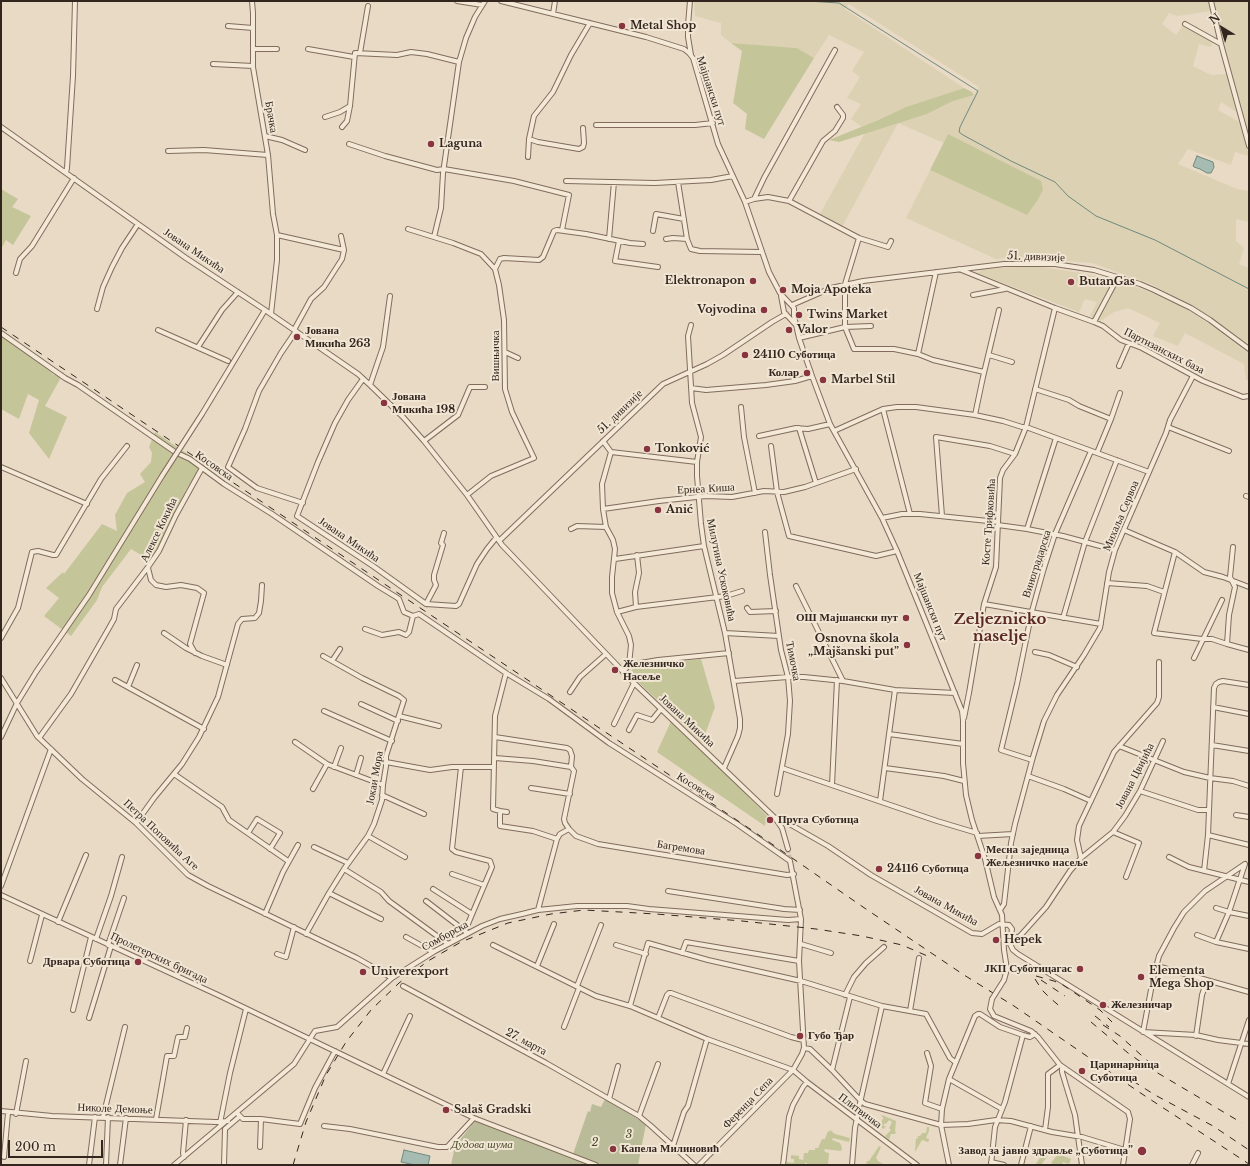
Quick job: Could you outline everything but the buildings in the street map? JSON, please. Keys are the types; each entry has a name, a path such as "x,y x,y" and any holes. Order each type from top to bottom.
{"street":[{"path":"66,173 73,76 75,1"},
{"name":"Брачка","path":"252,1 253,66 268,155 273,214 277,235 277,260 271,314"},
{"path":"434,237 441,208 444,169 459,62 466,38 475,17 484,3 457,1"},
{"name":"Мајшански пут","path":"501,1 590,23 681,47 687,50 691,56 718,144 745,202 769,272 780,293 784,308"},
{"path":"554,14 555,1"},
{"path":"690,1 688,37 691,56"},
{"path":"1211,1 1221,44 1249,146"},
{"path":"360,53 368,6"},
{"path":"528,157 529,139 534,116 553,92 570,55 590,23"},
{"path":"1185,24 1221,44"},
{"path":"228,26 253,28"},
{"path":"253,49 277,49"},
{"path":"308,49 354,57"},
{"path":"754,199 764,178 835,50"},
{"path":"342,127 347,121 350,106 355,53 397,55 411,52 427,54 459,62"},
{"path":"213,64 253,66"},
{"path":"325,117 340,112 350,106"},
{"path":"789,201 823,141 835,131 843,118 843,115 837,107"},
{"path":"596,125 695,125 712,123"},
{"name":"Јована Микића","path":"1,127 138,224 295,330 364,379 403,417 424,441 467,495 498,539 623,672 774,816 828,846 871,875 972,933 982,934 999,924 1002,924"},
{"path":"529,139 579,149 583,147 584,143 584,128"},
{"path":"265,136 282,140 305,150"},
{"path":"349,144 385,156 437,170 444,169 514,181 569,195 562,230"},
{"path":"168,151 204,150 268,155"},
{"path":"566,181 678,182 711,180 733,176"},
{"path":"16,273 20,259 32,246 74,178"},
{"path":"609,239 614,182"},
{"path":"678,182 687,239 691,249 700,251 762,252"},
{"path":"745,202 768,197 789,201 859,238 888,247 891,240"},
{"path":"653,231 656,214 684,219"},
{"path":"97,309 112,267 122,248 138,224"},
{"path":"408,229 481,254 495,269 500,259 504,258 539,260 543,257 554,231 562,230 643,244"},
{"path":"277,235 344,250"},
{"path":"303,503 257,488 228,467 245,429 259,391 295,330 311,298 324,287 342,259 344,250 342,236"},
{"path":"859,238 845,284 845,327 854,349 883,348 918,354 933,360 984,372"},
{"path":"666,239 687,239"},
{"path":"619,241 615,261 658,267"},
{"name":"51. дивизије","path":"791,304 845,284 958,269 1022,263 1055,264 1094,270 1140,284 1191,308 1249,349"},
{"name":"Вишњичка","path":"467,495 491,476 534,458 508,401 505,389 503,305 495,269"},
{"name":"Партизанских база","path":"958,269 1006,289 1094,322 1121,340 1193,376 1228,392 1243,397 1249,396"},
{"path":"918,354 936,272"},
{"path":"1094,322 1118,277"},
{"path":"973,295 1006,289"},
{"path":"198,347 222,310 238,292"},
{"name":"Мајшански пут","path":"780,293 791,304"},
{"path":"370,385 382,347 390,296"},
{"name":"51. дивизије","path":"794,312 805,299"},
{"path":"791,304 794,308 794,312 791,315 786,315 784,308 786,305 791,304"},
{"name":"51. дивизије","path":"772,322 784,308"},
{"name":"Косте Трифковића","path":"963,720 984,604 996,568 1000,478 1003,470 1015,454 1026,427 1055,308"},
{"path":"1,738 17,703 36,672 89,595 265,310"},
{"path":"975,415 999,310"},
{"name":"Мајшански пут","path":"794,312 799,338 830,424 882,518 897,551 962,711 964,781 969,808 985,859 994,897 1000,910 1007,969 1004,980 992,999 990,1009 994,1016 1025,1028 1035,1034"},
{"name":"Мајшански пут","path":"786,315 796,326"},
{"name":"51. дивизије","path":"498,539 663,384 690,373 723,355 772,322 786,315"},
{"name":"Милутина Ускоковића","path":"691,325 688,336 690,373 692,404 701,437 697,462 698,497 704,546 725,633 740,719 740,728 724,768"},
{"path":"799,338 845,327 871,326"},
{"path":"158,330 228,361"},
{"name":"Косовска","path":"1,333 175,452 202,468 399,599 404,612 414,616 419,614 506,673 549,699 609,743 731,820 790,861 794,874 801,919 799,961 804,1048"},
{"path":"1119,366 1129,343"},
{"path":"505,352 518,358"},
{"path":"989,355 1012,362"},
{"path":"691,388 706,390 766,385 795,381 812,376"},
{"name":"Михаља Сервоа","path":"1000,910 1004,904 1013,834 1040,732 1049,708 1096,635 1101,624 1115,550 1178,404 1193,376"},
{"name":"Јована Микића","path":"364,379 348,400 335,423 297,516 373,566 426,604"},
{"path":"424,441 458,415 470,387 485,387"},
{"path":"1035,389 1069,400 1079,406 1111,419"},
{"path":"1097,453 1120,393"},
{"path":"834,431 883,409 906,406 975,415 1026,427 1149,472"},
{"path":"741,407 744,437 755,493"},
{"path":"883,409 910,514"},
{"path":"759,436 799,428 808,429 830,424"},
{"path":"1168,427 1229,451"},
{"path":"799,428 816,483"},
{"path":"942,516 936,437 990,446 1015,454"},
{"path":"1027,529 1056,438"},
{"path":"603,441 611,452 697,462"},
{"path":"1,638 18,608 32,552 38,551 56,555 101,479 127,446"},
{"path":"771,446 777,492 789,536 876,556 897,551"},
{"name":"Виноградарска","path":"1032,760 1001,750 1017,684 1032,611 1044,568 1055,534 1091,451"},
{"path":"611,452 602,480 603,510 606,528 615,544 612,593 617,612 630,641 631,655 629,665 623,672"},
{"path":"1064,618 1085,542 1117,460"},
{"path":"1,467 87,504"},
{"name":"Алексе Кокића","path":"195,652 190,644 204,593 197,588 181,585 166,587 156,585 151,580 148,567 159,551 176,515 202,468"},
{"name":"Ернеа Киша","path":"603,510 659,501 706,496 732,498 769,490 777,492 794,490 856,469"},
{"path":"882,518 910,514 942,516 998,523 1055,534 1115,550"},
{"path":"571,529 577,526 606,528"},
{"path":"1124,530 1175,552 1204,572 1249,587"},
{"name":"Тимочка","path":"765,532 779,636 788,677 790,701 790,720 777,794"},
{"path":"444,533 441,542 443,545 434,574 436,585 426,604 456,606 459,604 477,564 487,548 498,539"},
{"path":"615,559 704,546"},
{"path":"1227,644 1229,615 1235,587 1231,580 1233,547"},
{"path":"1175,552 1154,633 1212,639 1249,650"},
{"path":"636,607 635,592 639,573 637,555"},
{"path":"39,738 72,694 114,619 116,609 148,567"},
{"path":"1108,583 1147,586 1164,592"},
{"path":"136,823 174,774 204,729 218,696 240,621 246,618 255,618 259,613 262,601 262,585"},
{"path":"796,586 843,681"},
{"path":"617,612 636,607 726,596 742,591"},
{"path":"1194,658 1222,600"},
{"path":"984,604 1101,624"},
{"path":"747,608 750,612 776,611"},
{"path":"365,629 382,635 399,632 406,635 409,632 414,616"},
{"path":"164,633 186,648 227,665"},
{"path":"725,633 779,636"},
{"path":"332,661 340,649"},
{"path":"1035,652 1049,655 1076,667"},
{"path":"629,665 658,660 729,653"},
{"path":"570,692 580,677 606,654"},
{"name":"Јокаи Мора","path":"306,934 328,893 368,836 378,816 386,756 404,700 323,656"},
{"path":"1081,858 1077,833 1109,761 1119,746 1157,703 1159,697 1159,662"},
{"path":"128,687 137,665"},
{"path":"506,673 495,716 493,808 507,812"},
{"path":"734,681 788,677 816,678 895,690 955,693"},
{"name":"Петра Поповића Аге","path":"1,678 39,738 97,791 136,823 188,875 357,958 392,978"},
{"path":"115,680 204,729"},
{"path":"832,785 837,680"},
{"path":"1204,871 1208,835 1214,688 1219,682 1249,685"},
{"path":"614,724 634,683"},
{"path":"880,801 895,690"},
{"path":"361,704 398,718 439,726"},
{"path":"1213,707 1249,714"},
{"path":"628,730 637,715 652,720 661,709"},
{"path":"324,711 392,741"},
{"path":"889,734 963,744"},
{"path":"495,738 567,748 570,750 572,756 571,767 574,771 564,819 569,829 560,834 556,839 538,910"},
{"name":"Јована Цвијића","path":"1010,940 1020,936 1046,907 1070,871 1081,858 1113,832 1125,816 1140,791 1163,741"},
{"path":"295,742 327,764 382,786"},
{"path":"1212,745 1249,751"},
{"path":"1119,746 1184,772 1249,786"},
{"path":"334,767 341,748"},
{"path":"1,886 51,749"},
{"path":"356,775 361,758"},
{"path":"495,758 533,761 571,767"},
{"path":"386,762 430,770 461,766 494,767"},
{"path":"313,789 327,764"},
{"path":"426,901 466,932 472,914 492,868 490,861 456,852 452,849 461,766"},
{"path":"782,768 977,834 1013,834"},
{"path":"885,768 949,777 964,781"},
{"path":"174,774 222,807 229,820 288,861"},
{"path":"1028,776 1091,801"},
{"path":"531,788 570,794"},
{"path":"1140,791 1198,810 1209,810"},
{"path":"382,795 424,814"},
{"path":"500,811 500,826 533,830 556,839"},
{"path":"774,816 782,828 788,849"},
{"path":"1236,816 1249,817"},
{"path":"248,833 257,819 280,833 270,849"},
{"path":"782,828 786,822"},
{"name":"Багремова","path":"569,829 576,836 598,844 787,875 794,874"},
{"path":"1113,832 1138,842 1126,877"},
{"path":"1208,835 1249,844"},
{"path":"368,836 405,857"},
{"path":"265,914 288,861 298,845"},
{"path":"314,847 348,863"},
{"path":"58,922 86,855"},
{"path":"96,939 122,857"},
{"path":"1169,857 1182,864 1204,871 1249,882"},
{"path":"1143,1032 1159,956 1168,938 1184,912 1205,890 1224,876 1245,864 1229,912 1216,942"},
{"path":"344,869 381,892 388,901 406,915 448,944"},
{"path":"452,874 484,885"},
{"path":"433,888 472,914"},
{"path":"668,891 784,909 800,910"},
{"path":"328,893 381,918"},
{"name":"Пролетерских бригада","path":"1,895 246,1009 474,1118 596,1165"},
{"path":"89,1018 109,945 124,898"},
{"name":"Сомборска","path":"174,1165 220,1127 238,1115 294,1064 309,1039 317,1030 338,1026 392,978 466,932 500,919 538,910 577,906 627,906 656,910 788,920 801,919"},
{"path":"1216,908 1249,916"},
{"path":"30,961 42,915"},
{"path":"537,966 554,924"},
{"path":"1002,924 1012,927 1010,940 1011,947 1018,954 1249,1097"},
{"path":"564,1027 601,925"},
{"path":"277,954 286,957 294,927"},
{"path":"1197,935 1216,942 1249,949"},
{"path":"74,1010 91,937"},
{"path":"406,938 434,952"},
{"path":"682,953 686,942 799,961"},
{"path":"630,1006 648,943 682,953 801,981 882,1006 926,1014 950,1058 955,1062"},
{"path":"801,944 831,953"},
{"path":"493,945 596,996 630,1006 707,1039 793,1070 800,1059 804,1048 810,1050 832,1070 861,1101 865,1104 886,1111 941,1125 968,1124 996,1120 1011,1121 1125,1150"},
{"path":"616,945 646,954"},
{"path":"845,995 854,977 866,963 884,947"},
{"path":"910,1011 919,958"},
{"path":"1157,966 1249,992"},
{"path":"1196,1036 1202,995 1207,980"},
{"name":"27. марта","path":"404,986 546,1062 639,1116 694,1165"},
{"path":"658,1018 669,993 785,1035 803,1040"},
{"path":"832,1070 850,997"},
{"path":"852,1165 857,1120 882,1006"},
{"path":"220,1127 246,1009"},
{"path":"949,1165 941,1125 942,1109 949,1079 955,1062 975,1016 978,1014 1000,1026 1023,1035 1030,1037 1035,1034 1061,1066 1124,1108 1130,1115 1130,1120 1123,1165"},
{"path":"383,1074 410,1016"},
{"path":"1228,1084 1249,1020"},
{"path":"106,1165 106,1117 125,1027"},
{"path":"156,1119 167,1056 174,1056 178,1037 185,1037 187,1028"},
{"path":"1143,1032 1196,1036 1249,1044"},
{"path":"1004,1165 991,1163 993,1137 996,1120 1002,1109 1023,1035"},
{"path":"673,1146 684,1112 688,1106 707,1039"},
{"path":"224,1165 225,1129 238,1115 243,1119 261,1119 300,1124 315,1088 335,1051"},
{"path":"927,1053 931,1066 925,1103 942,1109"},
{"path":"16,1114 26,1061"},
{"path":"639,1116 658,1064"},
{"path":"608,1099 618,1066"},
{"path":"1045,1130 1048,1107 1048,1074 1061,1066"},
{"path":"1061,1066 1076,1115 1082,1165"},
{"name":"Плитвичка","path":"793,1070 917,1165"},
{"name":"Ференца Сепа","path":"699,1165 793,1070"},
{"path":"949,1079 1002,1109"},
{"path":"783,1165 789,1117 793,1105 807,1082"},
{"name":"Николе Демоње","path":"1,1111 16,1114 52,1116 220,1122 228,1121"},
{"path":"4,1157 8,1113"},
{"path":"89,1165 94,1117"},
{"path":"120,1165 126,1118"},
{"path":"324,1126 350,1129 438,1147 447,1147 474,1118"},
{"path":"260,1147 261,1119"},
{"path":"184,1157 183,1153 186,1120"},
{"path":"1021,1165 1031,1126"},
{"path":"1192,1165 1198,1153"}],"shaded area":[{"path":"694,1 1209,1 1211,11 1178,16 1169,13 1162,24 1176,35 1183,25 1212,42 1211,47 1199,44 1193,66 1211,75 1227,74 1237,112 1221,102 1218,110 1241,123 1249,156 1235,152 1231,165 1188,149 1178,164 1237,189 1249,191 1249,222 1236,219 1236,241 1244,248 1239,264 1249,268 1249,346 1208,315 1151,284 1092,263 1014,257 996,259 906,218 930,170 1027,215 948,134 944,143 898,123 842,227 820,214 865,133 927,114 955,100 974,95 979,87 849,4 845,9 964,88 906,107 862,127 851,119 861,104 847,98 860,77 852,71 864,52 829,35 814,58 797,48 731,43 721,35 721,23 695,16"},
{"path":"1214,1 1249,1 1249,142 1223,42"},
{"path":"1197,156 1213,162 1214,167 1211,173 1207,173 1193,166"},
{"path":"1035,266 1081,273 1127,284 1183,307 1214,327 1249,354 1249,381 1246,380 1244,364 1185,333 1178,346 1153,336 1160,323 1128,308 1114,312 1101,321 1090,316 1097,302 1085,299 1079,312 977,273 983,269"},
{"path":"404,1150 430,1156 428,1165 415,1165 401,1162"}],"green space":[{"path":"731,43 797,48 814,58 764,139 745,129 747,114 733,103 742,51"},
{"path":"964,88 972,92 974,95 953,101 927,114 839,142 829,140 906,107"},
{"path":"948,134 1041,181 1043,190 1027,215 930,170"},
{"path":"1,189 18,199 12,207 31,216 13,245 6,240 1,249"},
{"path":"1,330 16,340 54,375 64,372 45,406 67,417 49,459 29,433 39,400 28,394 19,419 1,409"},
{"path":"155,432 202,464 186,490 167,532 151,561 131,549 102,587 97,600 71,636 44,616 59,598 46,588 63,572 64,574 102,524 117,531 115,515 127,493 145,482 140,474 151,462 152,453 149,447"},
{"path":"701,659 715,707 702,743 630,674 634,666"},
{"path":"672,719 767,816 765,826 657,752"},
{"path":"605,1099 646,1124 638,1165 603,1165 573,1154 588,1111 590,1112 592,1104 601,1107"},
{"path":"882,1115 896,1121 896,1132 895,1134 891,1134 889,1140 885,1136 891,1130 889,1128 892,1122 889,1120 886,1124 885,1123 883,1126 886,1126 884,1129 879,1126 883,1119 881,1116"},
{"name":"Дудова шума","path":"475,1121 592,1165 451,1165 455,1146"},
{"path":"927,1127 929,1127 929,1131 926,1138 929,1140 928,1142 922,1140 915,1152 916,1138 918,1139 917,1136 920,1136 922,1133 926,1133"},
{"path":"830,1130 835,1134 850,1138 849,1142 833,1138 832,1140 840,1143 842,1148 841,1151 824,1149 825,1152 829,1153 828,1165 807,1165 807,1163 805,1163 804,1165 785,1165 786,1162 794,1163 794,1159 791,1159 791,1155 799,1156 799,1159 803,1160 804,1153 808,1153 809,1150 815,1150 815,1148 818,1148 822,1139 825,1139 828,1131 829,1132"},
{"path":"879,1146 881,1147 876,1158 885,1165 866,1165 867,1161 869,1161"},
{"path":"1041,1151 1050,1153 1041,1165 1035,1165 1040,1158 1038,1156"},
{"path":"1058,1154 1071,1159 1069,1164 1063,1162 1062,1165 1055,1165 1051,1163"}],"waterway":[{"path":"807,1 839,3 978,91 960,127 959,132 963,135 1011,161 1055,182 1068,196 1096,216 1155,240 1249,289"}],"tunnel":[{"path":"788,849 790,861"}],"railway":[{"path":"1,327 753,831 964,975 1014,1006 1139,1092 1249,1164"},
{"path":"293,1165 306,1122 326,1075 346,1042 371,1010 399,983 428,961 461,942 508,923 551,914 584,910 742,921 816,929 862,936 902,945 932,958"},
{"path":"1036,976 1063,985 1100,1010 1112,1022"},
{"path":"1035,979 1042,990 1063,1009"},
{"path":"1041,980 1065,996"},
{"path":"1095,1016 1109,1027"},
{"path":"1091,1022 1128,1053 1151,1069 1242,1123"},
{"path":"1103,1025 1120,1036 1151,1064"},
{"path":"1133,1081 1155,1095 1213,1126 1249,1150"}],"place":[{"name":"Metal Shop","path":"622,26"},
{"name":"Laguna","path":"431,144"},
{"name":"Elektronapon","path":"753,281"},
{"name":"ButanGas","path":"1071,282"},
{"name":"Moja Apoteka","path":"783,290"},
{"name":"Vojvodina","path":"764,310"},
{"name":"Twins Market","path":"799,315"},
{"name":"Valor","path":"789,330"},
{"name":"Јована Микића 263","path":"297,337"},
{"name":"24110 Суботица","path":"745,355"},
{"name":"Колар","path":"807,373"},
{"name":"Marbel Stil","path":"823,380"},
{"name":"Јована Микића 198","path":"384,403"},
{"name":"Tonković","path":"647,449"},
{"name":"Anić","path":"658,510"},
{"name":"ОШ Мајшански пут","path":"906,618"},
{"name":"Osnovna škola „Majšanski put”","path":"907,645"},
{"name":"Железничко Насеље","path":"615,670"},
{"name":"Пруга Суботица","path":"770,820"},
{"name":"Месна заједница Жељезничко насеље","path":"978,856"},
{"name":"24116 Суботица","path":"879,869"},
{"name":"Hepek","path":"996,940"},
{"name":"Дрвара Суботица","path":"138,962"},
{"name":"ЈКП Суботицагас","path":"1080,969"},
{"name":"Univerexport","path":"363,972"},
{"name":"Elementa Mega Shop","path":"1141,977"},
{"name":"Железничар","path":"1103,1005"},
{"name":"Губо Ђар","path":"800,1036"},
{"name":"Царинарница Суботица","path":"1082,1071"},
{"name":"Salaš Gradski","path":"446,1110"},
{"name":"Капела Милиновић","path":"613,1149"},
{"name":"Завод за јавно здравље „Суботица”","path":"1142,1151"}],"district":[{"name":"Zeljeznicko naselje","path":"1000,628"}],"park label":[{"name":"3","path":"629,1135"},
{"name":"2","path":"595,1143"}]}
